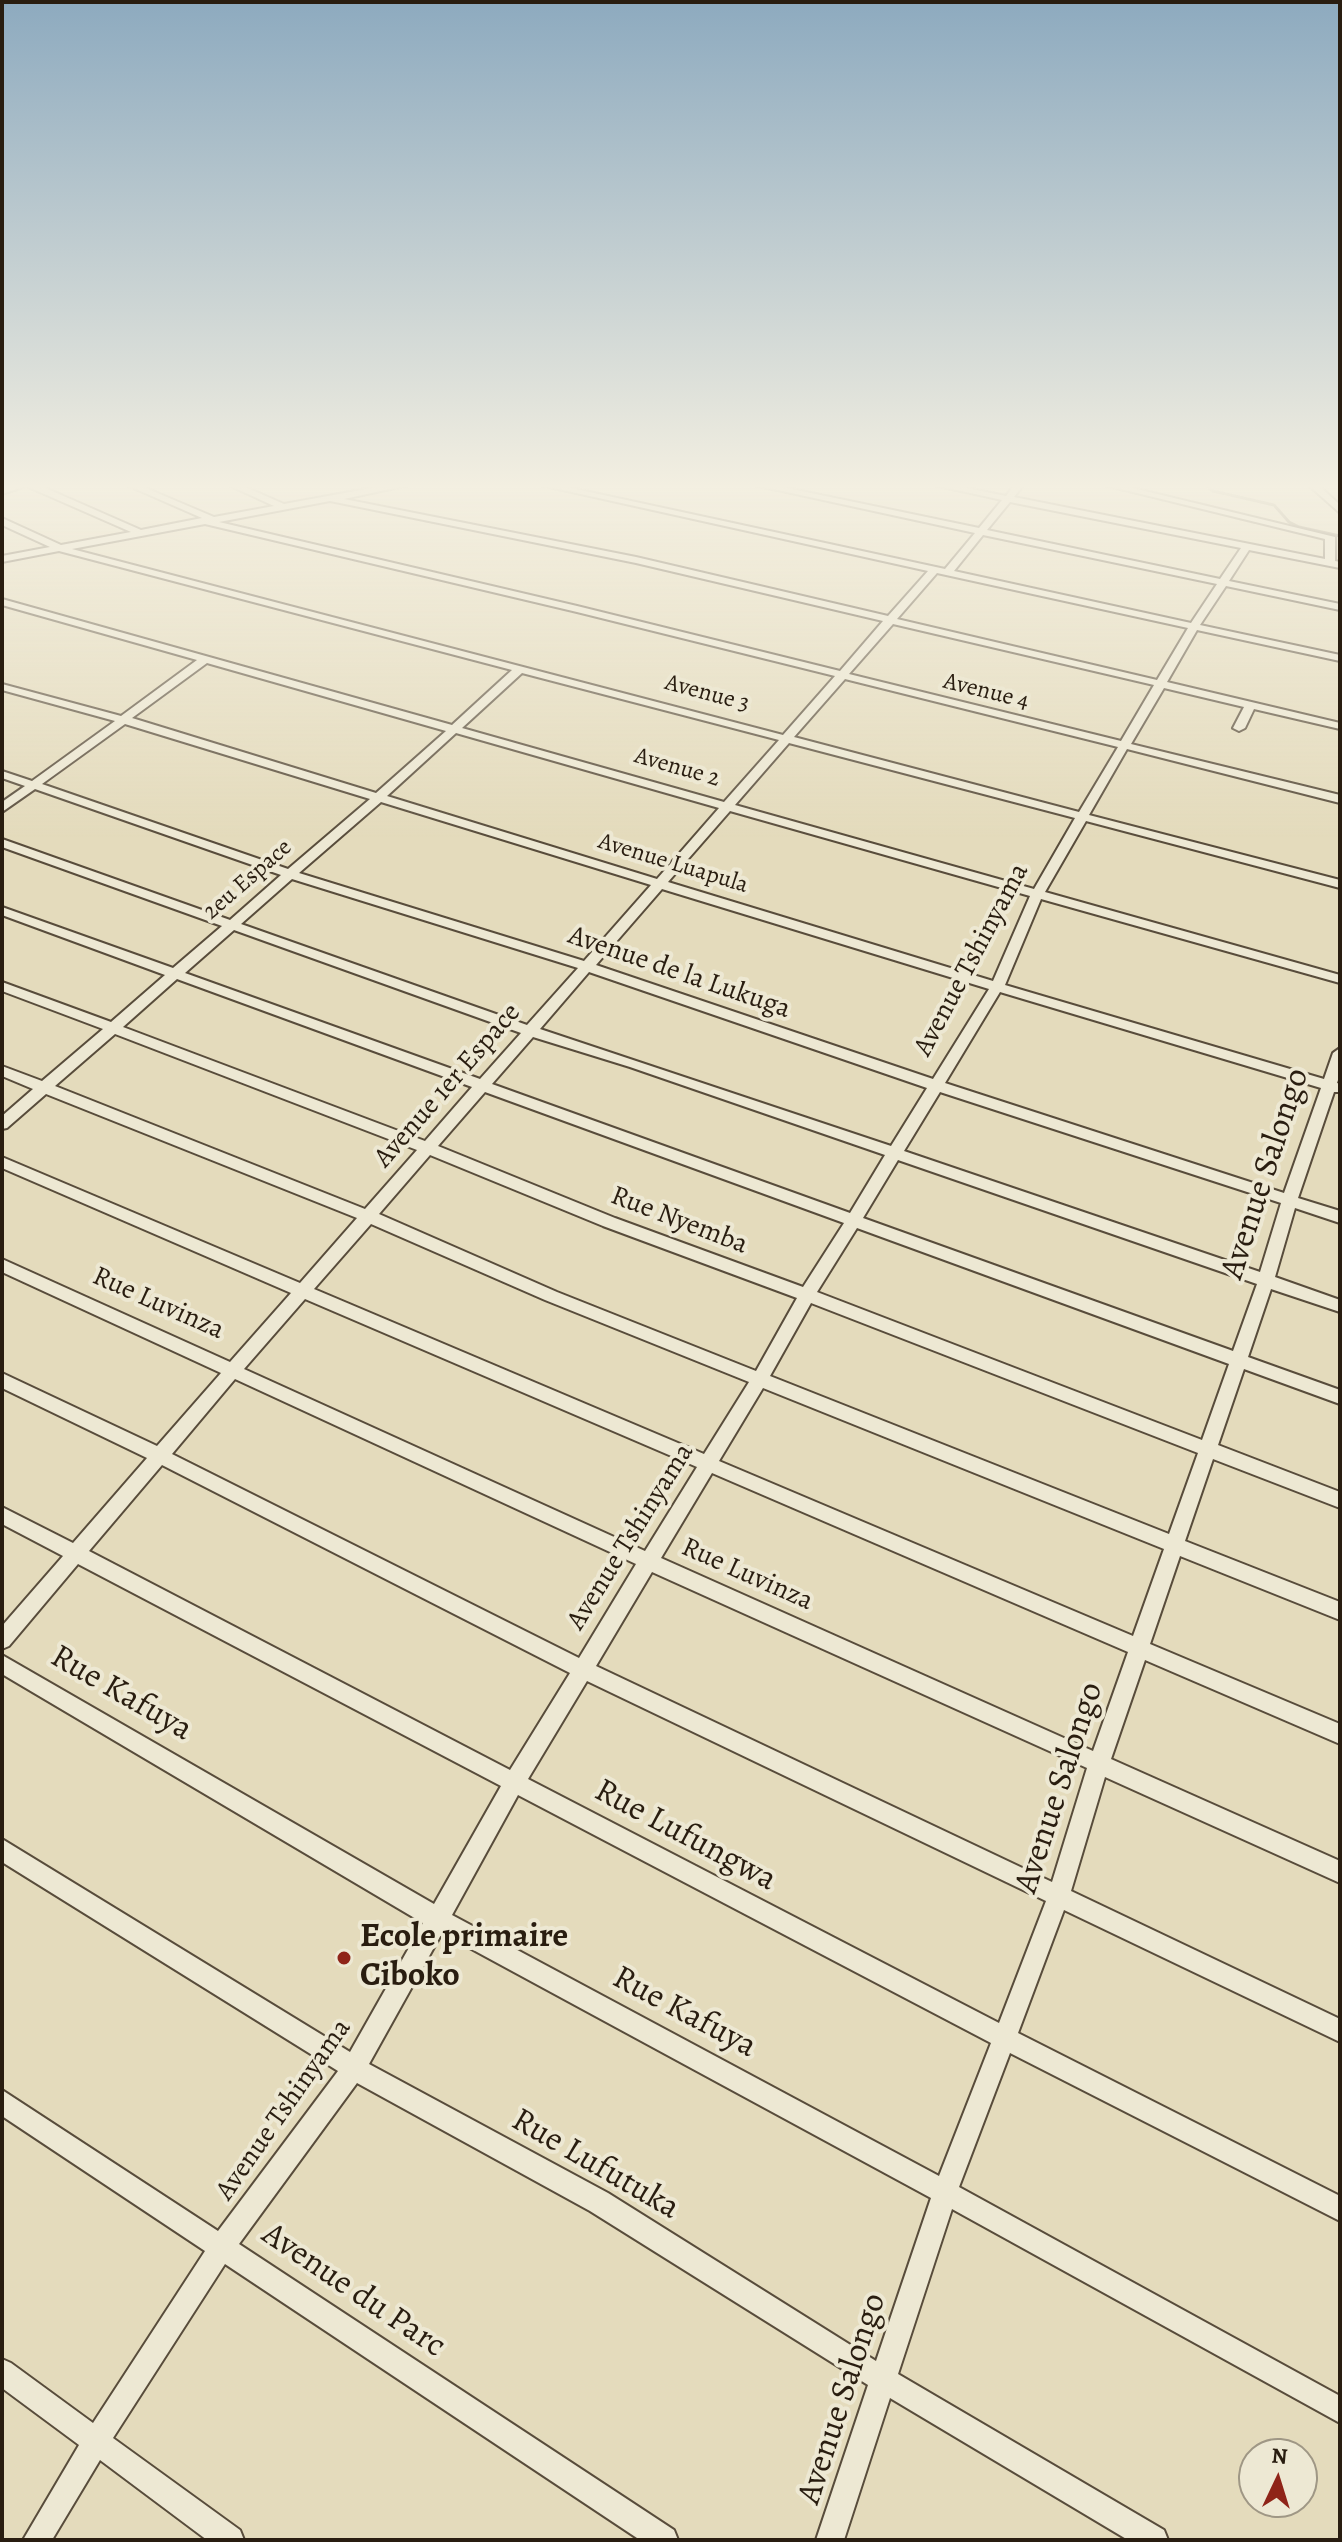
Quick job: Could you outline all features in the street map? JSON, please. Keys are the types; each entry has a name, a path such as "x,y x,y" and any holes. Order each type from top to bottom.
{"street":[{"name":"Avenue 2","path":"2,602 1340,979"},
{"name":"Avenue 3","path":"264,602 1340,884"},
{"name":"Avenue 4","path":"539,602 1340,799"},
{"path":"807,602 1340,726"},
{"name":"Avenue 1er Espace","path":"2,1640 482,1084 588,967 841,675 911,602"},
{"path":"1085,602 1340,658"},
{"name":"Avenue Tshinyama","path":"37,2540 96,2441 223,2245 354,2068 514,1782 708,1466 853,1219 997,987 1038,892 1209,602"},
{"path":"1316,602 1340,607"},
{"path":"2,808 206,659"},
{"name":"2eu Espace","path":"2,1124 377,799 521,668"},
{"name":"Avenue Luapula","path":"2,687 125,720 377,799 1335,1087"},
{"path":"1239,728 1250,706"},
{"name":"Avenue de la Lukuga","path":"2,774 289,874 588,967 937,1086 1340,1217"},
{"path":"2,843 530,1031 635,1064 1340,1306"},
{"path":"2,911 1340,1397"},
{"name":"Rue Nyemba","path":"2,986 428,1148 623,1228 807,1295 1340,1500"},
{"name":"Avenue Salongo","path":"830,2540 945,2192 1059,1895 1099,1763 1266,1281 1289,1201 1335,1087 1340,1053"},
{"path":"2,1071 368,1216 551,1296 761,1377 1340,1611"},
{"path":"2,1162 1340,1734"},
{"name":"Rue Luvinza","path":"2,1265 648,1561 1340,1872"},
{"path":"2,1380 160,1456 582,1669 1340,2031"},
{"name":"Rue Lufungwa","path":"2,1515 1004,2038 1340,2209"},
{"name":"Rue Kafuya","path":"2,1664 436,1918 945,2192 1340,2410"},
{"name":"Rue Lufutuka","path":"2,1850 354,2068 599,2202 884,2380 1154,2540"},
{"name":"Avenue du Parc","path":"2,2102 223,2245 664,2540"},
{"path":"2,2372 230,2540"}],"place":[{"name":"Ecole primaire Ciboko","path":"344,1958"}]}
